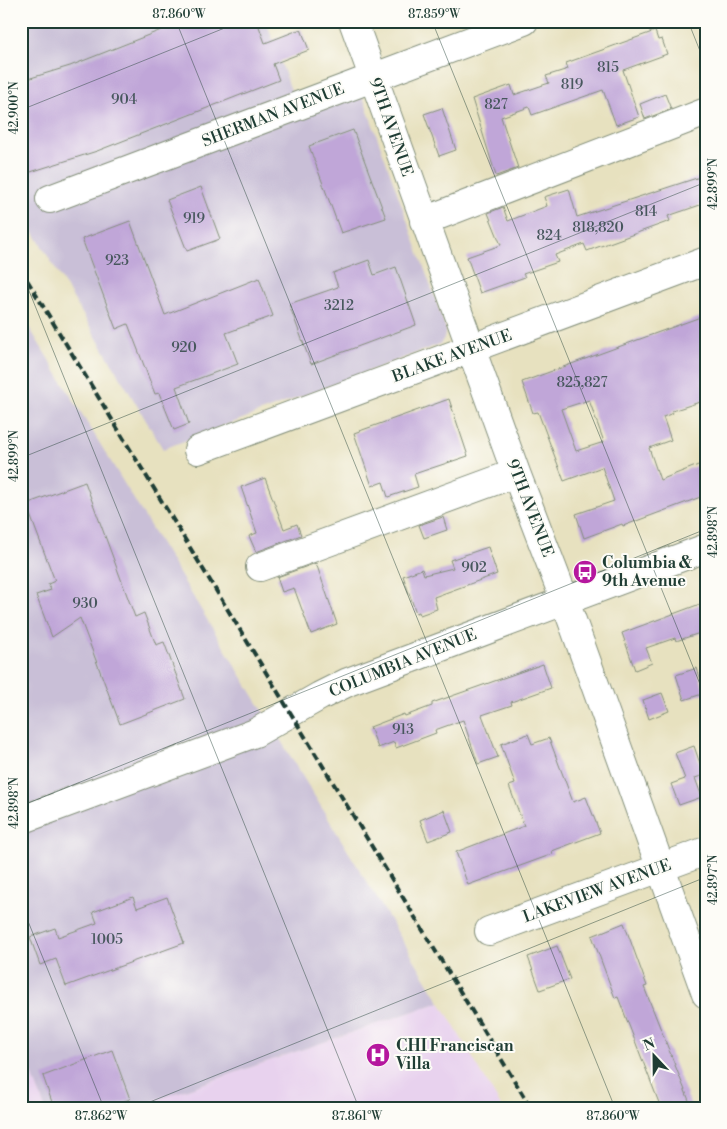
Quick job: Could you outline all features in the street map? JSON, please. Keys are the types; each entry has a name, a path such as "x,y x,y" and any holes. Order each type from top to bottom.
{"street":[{"name":"9TH AVENUE","path":"353,21 424,221 565,601 706,993"},
{"name":"SHERMAN AVENUE","path":"50,199 524,21"},
{"path":"424,221 706,112"},
{"name":"BLAKE AVENUE","path":"198,450 706,261"},
{"path":"260,568 516,473"},
{"name":"COLUMBIA AVENUE","path":"21,820 255,733 348,682 706,548"},
{"name":"LAKEVIEW AVENUE","path":"489,931 706,851"}],"shaded area":[{"path":"21,21 266,21 293,96 354,72 446,329 440,344 163,449 21,211"},
{"path":"21,314 440,1002 132,1108 45,1108 25,1055 21,1055"},
{"name":"CHI Franciscan Villa","path":"440,1002 502,1108 132,1108"},
{"path":"25,1054 45,1108 21,1108 21,1055"}],"building":[{"path":"184,21 257,21 265,43 301,29 309,50 273,64 279,80 97,151 21,175 21,81 70,66"},
{"path":"655,31 658,40 662,39 667,54 623,70 639,117 616,125 603,90 532,115 529,107 501,117 518,168 496,176 472,99 511,85 514,95 549,83 546,76 568,69 566,63"},
{"path":"665,94 671,109 645,119 640,104"},
{"path":"442,108 456,150 439,156 424,114"},
{"path":"353,130 386,218 341,233 309,146"},
{"path":"706,175 706,203 668,216 670,221 587,251 584,244 555,255 558,262 523,274 525,277 480,293 467,257 501,245 488,213 503,207 508,221 547,206 544,197 569,189 577,217"},
{"path":"201,187 220,239 187,251 167,200"},
{"path":"130,221 165,315 259,278 273,316 226,333 238,364 176,387 189,424 174,430 159,393 155,394 128,324 116,329 82,239"},
{"path":"369,260 374,275 396,267 416,325 311,364 289,304 338,287 333,273"},
{"path":"706,315 706,400 672,411 673,413 663,417 671,440 649,448 660,480 706,462 706,495 623,526 622,524 584,538 576,514 614,501 602,467 564,481 538,412 533,413 522,382","holes":["589,400 604,442 576,451 561,409"]},
{"path":"449,399 468,456 414,474 418,487 388,497 383,482 372,486 354,433"},
{"path":"265,478 284,529 297,524 301,535 256,552 249,536 257,533 241,487"},
{"path":"85,482 135,617 144,613 156,645 164,642 185,699 120,724 80,618 52,637 36,595 51,590 48,584 55,581 26,504"},
{"path":"443,517 447,530 424,538 419,525"},
{"path":"488,547 497,574 434,597 437,609 420,615 419,612 416,613 403,576 422,569 424,575 453,568 450,560"},
{"path":"316,563 337,624 311,634 294,588 282,592 277,577"},
{"path":"700,604 706,620 706,631 676,641 675,638 646,648 652,663 635,670 622,633"},
{"path":"543,664 551,688 511,702 512,705 482,715 498,757 478,764 463,720 435,730 436,733 396,748 394,742 378,748 370,727 404,714 405,716 432,706 432,703"},
{"path":"697,668 705,693 684,700 676,675"},
{"path":"662,693 669,711 649,719 643,700"},
{"path":"528,734 532,744 549,738 573,802 586,797 600,833 552,851 553,854 468,885 456,852 524,826 509,786 515,784 501,744"},
{"path":"694,746 704,775 695,778 702,797 679,805 671,784 685,779 675,753"},
{"path":"444,810 452,832 428,841 420,820"},
{"path":"133,897 137,908 167,897 184,943 66,986 56,959 40,965 30,937 55,928 58,937 97,923 93,912"},
{"path":"624,923 647,986 644,987 692,1108 661,1108 618,997 615,998 592,936"},
{"path":"557,946 570,979 540,990 528,957"},
{"path":"112,1050 130,1099 106,1108 54,1108 43,1076"}],"railway":[{"path":"21,270 531,1108"}],"place":[{"name":"Columbia & 9th Avenue","path":"585,572"},
{"name":"CHI Franciscan Villa","path":"378,1055"}]}
